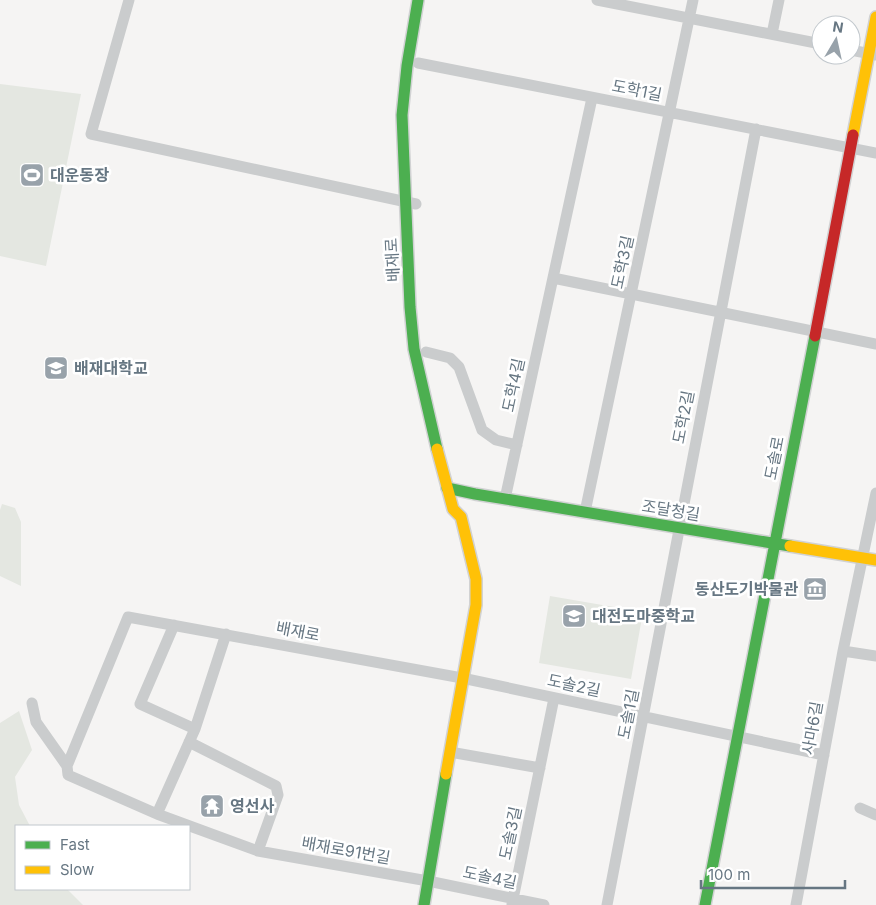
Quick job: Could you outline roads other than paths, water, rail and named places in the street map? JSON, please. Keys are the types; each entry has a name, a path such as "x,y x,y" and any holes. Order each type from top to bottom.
{"street":[{"path":"129,0 91,134 410,203"},
{"name":"배재로","path":"418,0 407,66 410,203 416,306 414,349 447,488 454,509 461,517 476,579 476,606 424,905"},
{"name":"배재로","path":"407,115 429,0"},
{"path":"597,0 615,2 811,42"},
{"name":"도학3길","path":"585,512 693,0"},
{"path":"772,34 780,0"},
{"name":"도솔로","path":"705,905 851,148 872,54 876,17"},
{"name":"도학1길","path":"418,63 876,152"},
{"name":"도학4길","path":"506,499 592,98"},
{"name":"도학2길","path":"679,528 719,312 756,129"},
{"name":"배재로","path":"410,203 420,268"},
{"path":"553,278 876,344"},
{"name":"배재로","path":"461,517 465,506 434,398 426,348 450,358 459,367 482,430 496,440 517,446"},
{"name":"조달청길","path":"447,488 876,560"},
{"name":"사마6길","path":"796,905 843,650 876,493"},
{"name":"도솔1길","path":"607,905 679,528"},
{"name":"배재로","path":"67,766 128,617 462,678"},
{"path":"174,625 140,704 195,729"},
{"path":"156,814 195,729 226,634"},
{"path":"843,650 876,656"},
{"name":"도솔2길","path":"462,678 824,755"},
{"name":"도솔3길","path":"513,902 554,698"},
{"name":"배재로91번길","path":"32,703 36,722 67,766 68,775 156,814 186,825"},
{"path":"189,742 276,786 278,795 258,851"},
{"path":"450,752 540,768"},
{"path":"860,808 876,815"},
{"name":"배재로91번길","path":"190,826 258,851 428,880"},
{"name":"도솔4길","path":"428,880 513,902 544,905"}],"place":[{"name":"대운동장","path":"32,175"},
{"name":"배재대학교","path":"56,368"},
{"name":"동산도기박물관","path":"815,589"},
{"name":"대전도마중학교","path":"574,616"},
{"name":"영선사","path":"212,806"}]}
